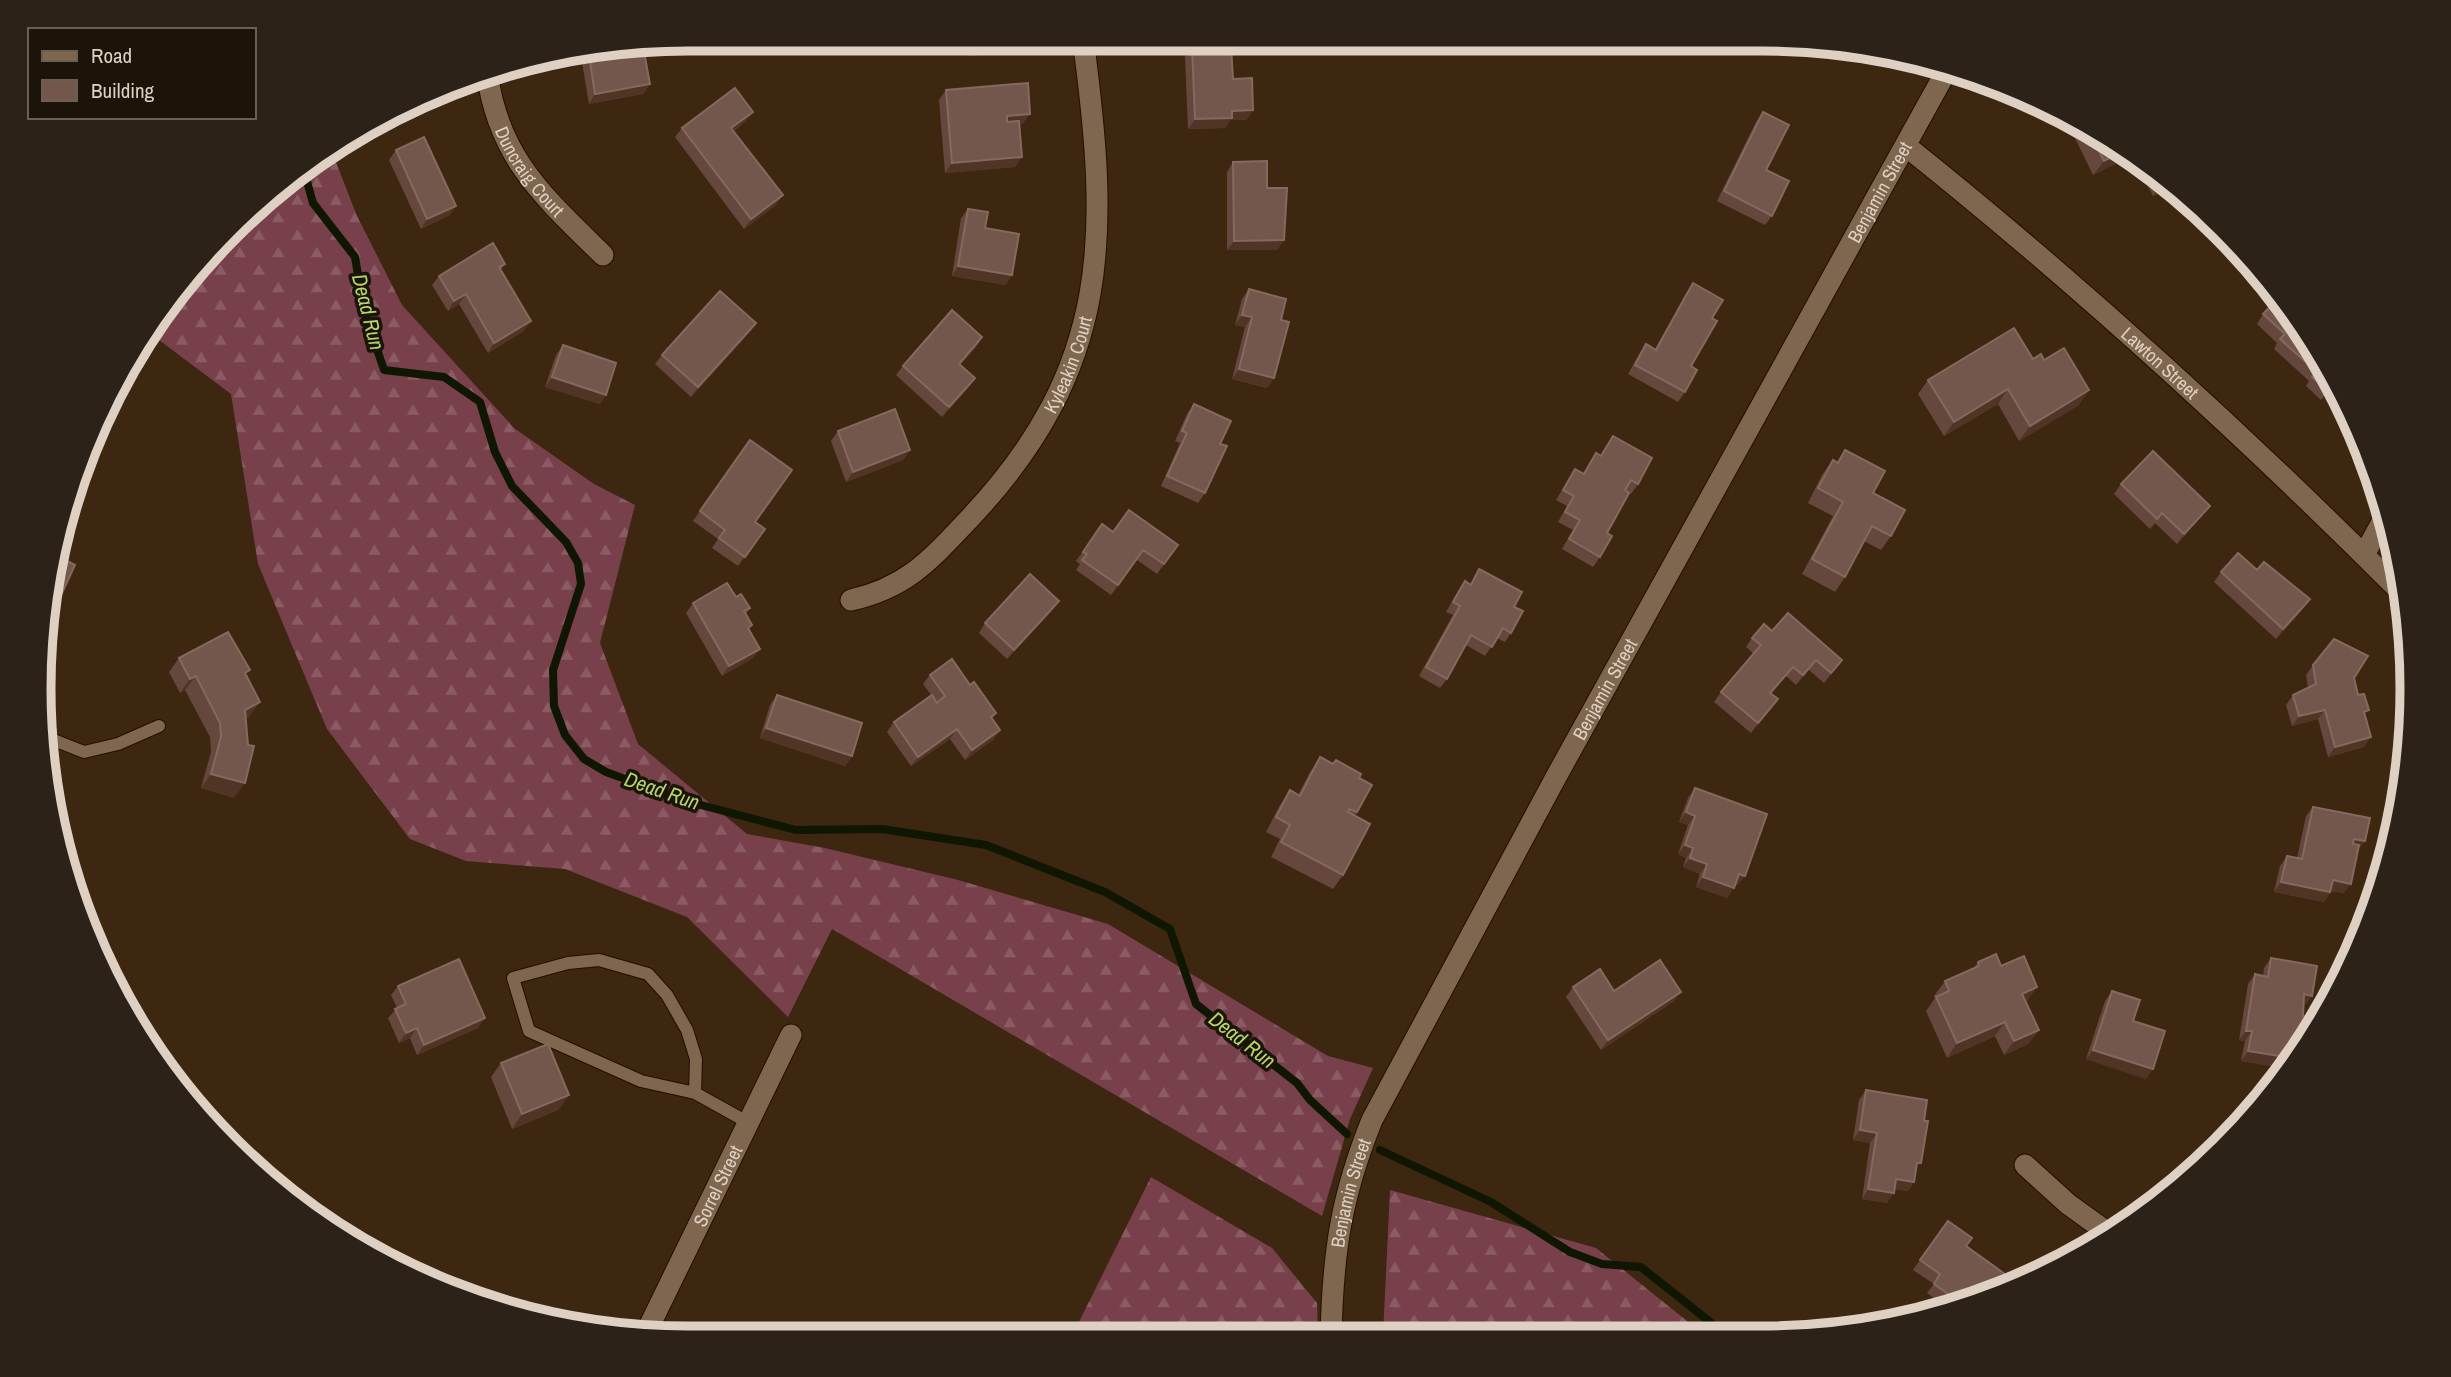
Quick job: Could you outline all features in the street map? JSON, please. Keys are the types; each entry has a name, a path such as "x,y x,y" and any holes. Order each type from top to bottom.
{"street":[{"name":"Kyleakin Court","path":"851,600 879,593 907,580 928,562 980,507 1027,450 1053,407 1073,360 1095,271 1098,219 1084,51"},
{"name":"Benjamin Street","path":"1331,1326 1333,1269 1339,1220 1353,1167 1372,1119 1681,550 1943,77"},
{"name":"Duncraig Court","path":"490,83 500,130 516,162 537,191 603,255"},
{"name":"Lawton Street","path":"1906,146 2001,222 2147,352 2391,582"},
{"path":"2364,555 2380,527"},
{"name":"Sorrel Street","path":"650,1325 792,1035"},
{"path":"2025,1165 2068,1204 2102,1228"}],"lane":[{"path":"53,740 85,752 118,744 159,726"},
{"path":"695,1093 696,1059 687,1030 667,995 648,974 599,960 568,962 513,978 529,1031 642,1081 695,1093 749,1123"}],"green space":[{"path":"334,158 357,216 402,305 514,428 594,484 635,505 600,643 638,744 747,834 825,848 958,880 1108,924 1328,1056 1373,1068 1350,1119 1322,1216 832,929 788,1017 687,917 565,869 466,861 410,839 327,729 258,564 231,394 156,338 209,268 238,238 268,209"},
{"path":"1151,1177 1272,1248 1317,1303 1318,1326 1077,1326"},
{"path":"1390,1190 1596,1248 1693,1326 1383,1326"}],"building":[{"path":"1192,51 1231,51 1233,79 1252,78 1253,110 1232,111 1232,118 1195,119"},
{"path":"644,52 650,84 595,94 590,59"},
{"path":"1028,83 1030,114 1007,116 1007,122 1019,121 1022,157 952,163 946,90"},
{"path":"735,88 753,112 731,128 783,195 751,219 682,128"},
{"path":"1763,112 1789,125 1766,170 1789,181 1772,216 1724,191"},
{"path":"424,137 456,206 427,219 396,150"},
{"path":"2096,145 2114,156 2104,161"},
{"path":"1267,161 1267,188 1287,188 1284,240 1234,241 1233,162"},
{"path":"968,209 988,212 985,228 1019,234 1012,275 958,266"},
{"path":"493,243 505,264 499,267 531,321 494,343 466,294 454,301 439,276"},
{"path":"1693,283 1723,300 1712,318 1717,321 1691,366 1697,370 1685,392 1635,365 1646,344 1656,350"},
{"path":"1249,289 1286,299 1281,320 1289,322 1274,378 1239,369 1252,317 1242,315"},
{"path":"720,291 756,323 698,387 662,355"},
{"path":"2272,305 2315,370 2280,339 2285,334 2263,314"},
{"path":"952,310 982,337 959,364 975,378 949,407 903,366"},
{"path":"2014,328 2033,359 2041,354 2044,360 2064,348 2089,390 2030,426 2008,389 1954,422 1928,380"},
{"path":"563,345 616,363 606,395 552,377"},
{"path":"2316,373 2324,388 2312,377"},
{"path":"1194,404 1231,421 1220,444 1227,446 1205,493 1167,476 1187,433 1182,431"},
{"path":"895,409 910,450 853,472 838,431"},
{"path":"1613,436 1652,458 1638,484 1631,480 1625,490 1629,493 1607,533 1612,536 1600,557 1569,539 1580,520 1565,512 1574,496 1563,490 1575,469 1584,474 1596,453 1601,456"},
{"path":"750,440 792,470 755,522 765,529 745,557 719,538 725,530 700,511"},
{"path":"1845,450 1885,471 1873,493 1905,510 1891,536 1872,526 1845,577 1812,559 1843,502 1818,488 1833,460 1838,463"},
{"path":"2153,451 2210,506 2184,534 2162,513 2157,519 2121,484"},
{"path":"1129,510 1178,545 1164,564 1143,550 1118,585 1082,560 1087,554 1083,552 1102,524 1113,532"},
{"path":"2238,553 2257,570 2264,562 2310,599 2283,629 2221,572"},
{"path":"64,559 75,565 56,606"},
{"path":"1479,569 1522,592 1514,607 1523,611 1511,633 1503,628 1492,647 1471,635 1447,679 1426,667 1460,606 1453,602 1465,581 1471,585"},
{"path":"1030,574 1059,601 1014,650 985,623"},
{"path":"727,583 736,597 741,594 750,608 744,611 752,625 748,628 760,649 729,666 693,603"},
{"path":"1788,613 1842,660 1831,673 1816,660 1803,675 1793,667 1770,693 1778,699 1758,723 1721,692 1761,645 1752,638 1764,624 1772,631"},
{"path":"228,632 250,670 245,673 260,702 245,710 248,745 254,746 245,783 211,774 221,737 220,723 196,676 190,679 179,658"},
{"path":"2334,639 2368,656 2354,678 2358,695 2364,694 2369,710 2364,712 2371,737 2335,747 2325,710 2299,716 2293,695 2316,684 2313,665"},
{"path":"952,659 970,685 974,682 996,713 991,717 1000,730 972,750 957,729 918,757 894,722 932,695 937,703 945,696 930,675"},
{"path":"777,695 862,723 852,756 766,728"},
{"path":"1320,757 1333,764 1336,760 1361,774 1359,778 1372,785 1357,812 1349,809 1348,812 1370,824 1343,875 1281,842 1290,825 1276,817 1290,790 1300,796"},
{"path":"1695,788 1767,814 1745,876 1739,874 1734,888 1703,877 1707,864 1690,858 1693,848 1685,845 1695,816 1686,812"},
{"path":"2313,807 2370,818 2365,841 2354,839 2353,844 2359,845 2351,884 2333,880 2330,892 2281,882 2287,856 2302,859"},
{"path":"1996,954 2001,966 2024,956 2037,987 2022,994 2039,1030 2014,1041 2005,1022 1957,1043 1936,997 1949,991 1945,981 1979,966 1978,962"},
{"path":"2271,958 2317,966 2312,996 2304,994 2303,1016 2307,1017 2306,1021 2283,1057 2248,1051 2252,1031 2246,1031 2255,974 2268,977"},
{"path":"459,959 485,1018 424,1045 417,1028 406,1033 395,1009 406,1004 398,986"},
{"path":"1660,960 1681,992 1608,1040 1573,987 1600,969 1614,991"},
{"path":"2112,991 2140,1000 2133,1021 2165,1031 2153,1069 2093,1050"},
{"path":"548,1044 569,1095 522,1114 501,1063"},
{"path":"1866,1090 1927,1100 1924,1121 1928,1121 1921,1163 1917,1163 1914,1182 1896,1179 1894,1193 1868,1189 1877,1133 1860,1130"},
{"path":"1948,1221 1972,1238 1966,1246 2009,1277 1952,1297 1934,1284 1940,1274 1920,1260"}],"waterway":[{"name":"Dead Run","path":"306,178 313,203 355,257 364,311 384,370 444,377 480,402 495,452 512,486 566,542 578,563 581,584 553,670 554,706 565,735 584,759 606,772 682,800 796,830 882,829 986,845 1105,892 1170,929 1196,1004 1297,1083 1310,1100 1347,1134"},
{"name":"Dead Run","path":"1380,1150 1491,1202 1570,1252 1602,1264 1641,1267 1715,1326"}]}
